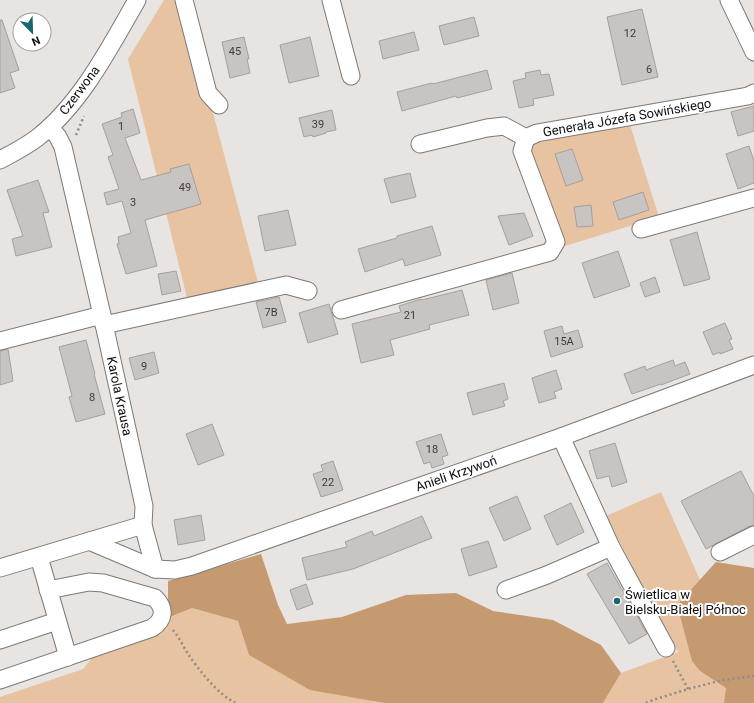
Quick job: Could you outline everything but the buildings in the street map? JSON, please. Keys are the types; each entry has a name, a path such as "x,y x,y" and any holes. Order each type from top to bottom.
{"street":[{"name":"Czerwona","path":"0,160 36,138 50,127 65,111 83,88 114,41 137,0"},
{"path":"184,0 208,93 219,105"},
{"path":"331,0 351,76"},
{"path":"729,0 754,52"},
{"name":"Generała Józefa Sowińskiego","path":"341,310 550,252 556,242 522,151 526,138 537,133 748,96 754,93"},
{"path":"420,144 487,128 504,126 526,138"},
{"name":"Karola Krausa","path":"50,127 58,137 63,147 144,506 143,525"},
{"path":"641,229 754,198"},
{"path":"0,341 286,284 308,291"},
{"name":"Anieli Krzywoń","path":"89,541 155,569 175,570 192,566 561,437 754,365"},
{"path":"561,437 611,547 666,648"},
{"path":"0,568 143,525 155,569"},
{"path":"720,552 754,535"},
{"path":"506,590 547,575 611,547"},
{"path":"39,557 68,657"},
{"path":"0,680 152,628 157,625 161,619 161,607 156,598 103,583 89,582 48,590"},
{"path":"0,640 57,621"}],"path":[{"path":"161,619 168,624 176,634 210,682 236,703"},
{"path":"666,648 688,689"},
{"path":"646,703 688,689 723,680 754,676"}],"shaded area":[{"path":"164,0 175,0 201,97 212,109 259,286 188,302 128,59"},
{"path":"630,125 659,217 565,246 527,149 536,143 551,139"},
{"path":"661,492 700,580 677,605 692,660 700,671 727,688 724,703 603,703 621,673 678,652 606,516"},
{"path":"261,554 278,605 287,624 342,617 406,595 456,593 493,611 553,620 601,645 621,673 603,703 385,703 310,690 249,655 238,621 192,608 168,618 168,581"},
{"path":"716,562 754,568 754,703 724,703 726,688 700,671 692,661 677,605"},
{"path":"192,608 238,621 249,655 373,701 385,703 0,703 0,697 83,669 100,648"}],"place":[{"name":"Świetlica w Bielsku-Białej Północ","path":"617,601"}]}
